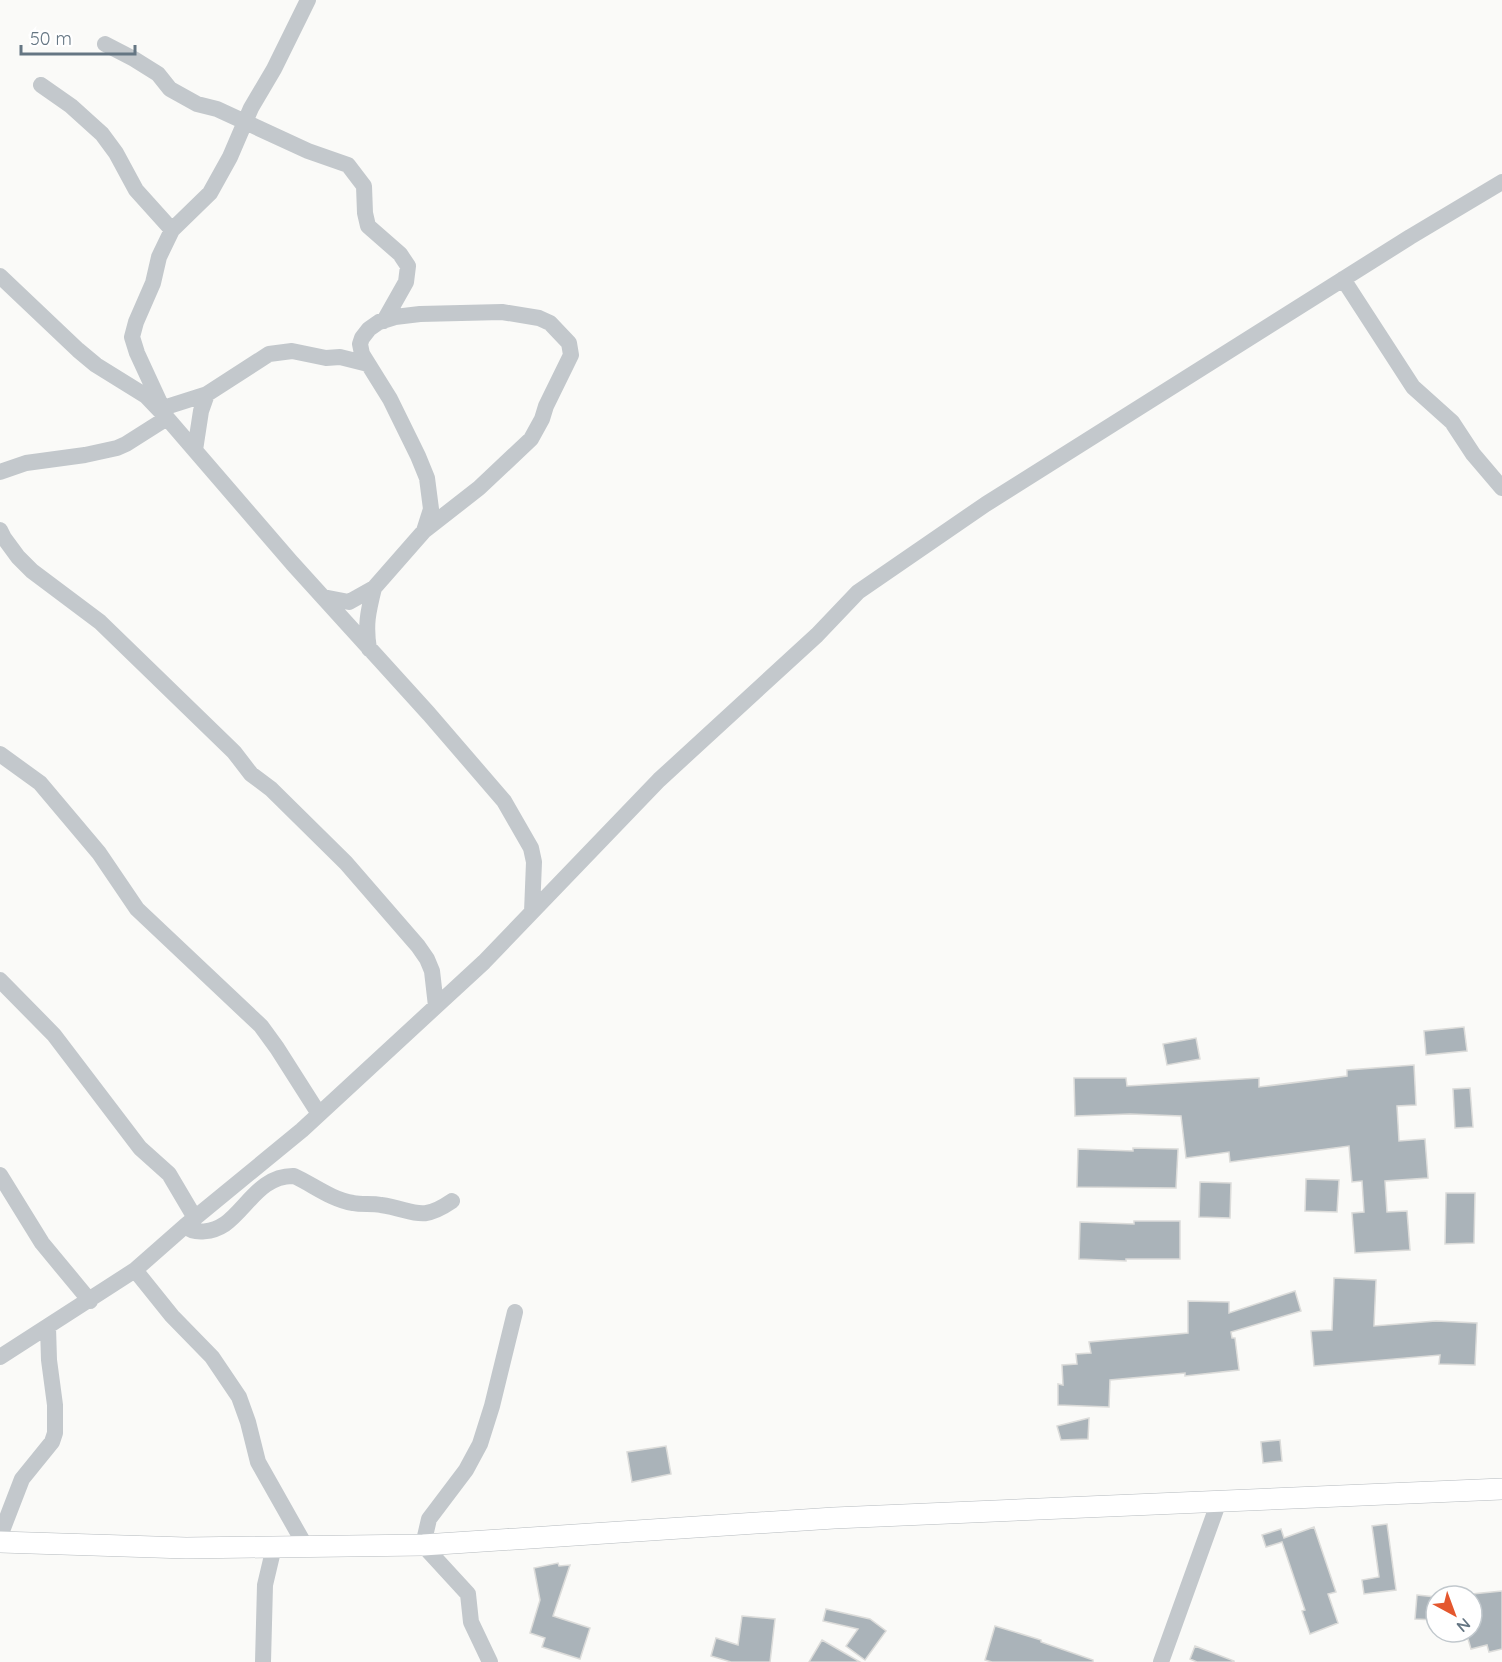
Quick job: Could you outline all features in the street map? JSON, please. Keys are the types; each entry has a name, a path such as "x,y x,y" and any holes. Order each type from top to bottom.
{"main road":[{"path":"0,1542 186,1548 423,1545 834,1518 1219,1501 1499,1493"}],"street":[{"path":"165,413 137,353 132,337 136,322 153,283 159,257 172,230 210,193 230,157 243,123 274,69 308,0"},
{"path":"105,44 158,74 170,88 197,104 217,109 243,123 308,151 342,162 357,174 364,186 368,226 400,254 408,266 406,282 384,321"},
{"path":"42,85 71,106 102,134 116,153 136,190 172,230"},
{"path":"0,1357 135,1270 319,1114 484,962 659,780 817,634 858,592 986,504 1342,279 1502,182"},
{"path":"0,276 78,351 146,396 165,413 323,597 504,801 531,849 534,862 532,912"},
{"path":"1342,279 1413,387 1452,422 1473,453 1502,488"},
{"path":"323,597 348,602 374,588 424,531 479,488 531,439 571,355 569,343 550,323 502,312 420,314 395,317 369,329 360,344 340,357"},
{"path":"360,344 368,364 405,427 427,478 431,509 424,531"},
{"path":"0,472 32,462 86,455 117,448 165,413 207,394 268,354 292,351 326,358 340,357 368,364"},
{"path":"195,450 201,411 207,394"},
{"path":"0,530 3,538 32,571 100,622 234,752 251,774 271,789 346,863 428,959 434,982 436,1006"},
{"path":"369,649 366,630 374,588"},
{"path":"0,754 40,783 99,853 137,909 261,1026 319,1114"},
{"path":"0,980 54,1035 140,1148 169,1174 190,1222 191,1231 199,1232 221,1226 260,1189 285,1176 294,1176 351,1203 381,1205 414,1213 428,1214 452,1201"},
{"path":"0,1175 42,1243 90,1301"},
{"path":"135,1270 172,1316 212,1357 239,1397 258,1461 306,1546"},
{"path":"490,1662 471,1622 468,1594 423,1545 429,1519 466,1470 480,1444 492,1406 515,1312"},
{"path":"0,1536 22,1479 44,1454 55,1433 55,1398 49,1360 48,1327"},
{"path":"1161,1662 1219,1501"},
{"path":"263,1662 265,1585 274,1547"}],"building":[{"path":"1464,1027 1467,1051 1426,1055 1424,1031"},
{"path":"1196,1038 1200,1059 1167,1065 1163,1044"},
{"path":"1414,1065 1416,1105 1397,1106 1399,1141 1425,1139 1428,1178 1385,1181 1387,1212 1407,1211 1410,1250 1355,1253 1352,1213 1364,1212 1362,1181 1352,1182 1349,1146 1230,1162 1229,1152 1186,1158 1181,1116 1130,1114 1075,1116 1074,1078 1126,1078 1127,1086 1259,1078 1259,1087 1347,1076 1347,1070"},
{"path":"1470,1088 1473,1127 1455,1128 1453,1089"},
{"path":"1133,1148 1178,1149 1176,1188 1077,1187 1078,1149 1133,1151"},
{"path":"1306,1179 1339,1180 1337,1212 1305,1211"},
{"path":"1200,1182 1231,1183 1230,1218 1199,1217"},
{"path":"1446,1193 1475,1193 1474,1243 1445,1244"},
{"path":"1134,1221 1180,1221 1180,1259 1126,1259 1126,1261 1079,1259 1080,1222 1134,1224"},
{"path":"1334,1278 1376,1280 1374,1326 1436,1321 1477,1323 1475,1365 1439,1364 1440,1355 1314,1366 1311,1331 1332,1330"},
{"path":"1295,1291 1301,1311 1231,1332 1232,1338 1235,1338 1239,1370 1185,1376 1185,1373 1110,1380 1109,1407 1058,1405 1058,1384 1063,1385 1062,1365 1077,1364 1076,1354 1091,1353 1089,1342 1188,1333 1188,1301 1229,1302 1229,1313"},
{"path":"1089,1418 1088,1439 1061,1440 1057,1426"},
{"path":"1280,1440 1282,1461 1263,1463 1261,1442"},
{"path":"666,1446 671,1474 632,1482 627,1452"},
{"path":"1387,1524 1396,1590 1364,1594 1362,1580 1379,1577 1372,1526"},
{"path":"1314,1527 1336,1592 1328,1594 1338,1623 1310,1634 1302,1611 1305,1610 1282,1542 1266,1547 1262,1535 1281,1529 1284,1538"},
{"path":"558,1563 559,1566 570,1565 553,1616 590,1628 580,1659 542,1647 545,1638 530,1633 540,1600 534,1568"},
{"path":"1502,1591 1502,1649 1489,1652 1487,1645 1471,1649 1470,1644 1484,1644 1484,1593"},
{"path":"1417,1595 1424,1596 1424,1619 1415,1619"},
{"path":"826,1609 870,1619 886,1631 865,1660 846,1646 858,1629 823,1621"},
{"path":"742,1616 775,1619 770,1662 731,1662 711,1656 716,1638 738,1645"},
{"path":"995,1626 1041,1640 1041,1642 1093,1660 1093,1662 992,1662 985,1660"},
{"path":"822,1640 860,1662 809,1662"},
{"path":"1195,1646 1234,1662 1197,1662 1190,1659"}]}
